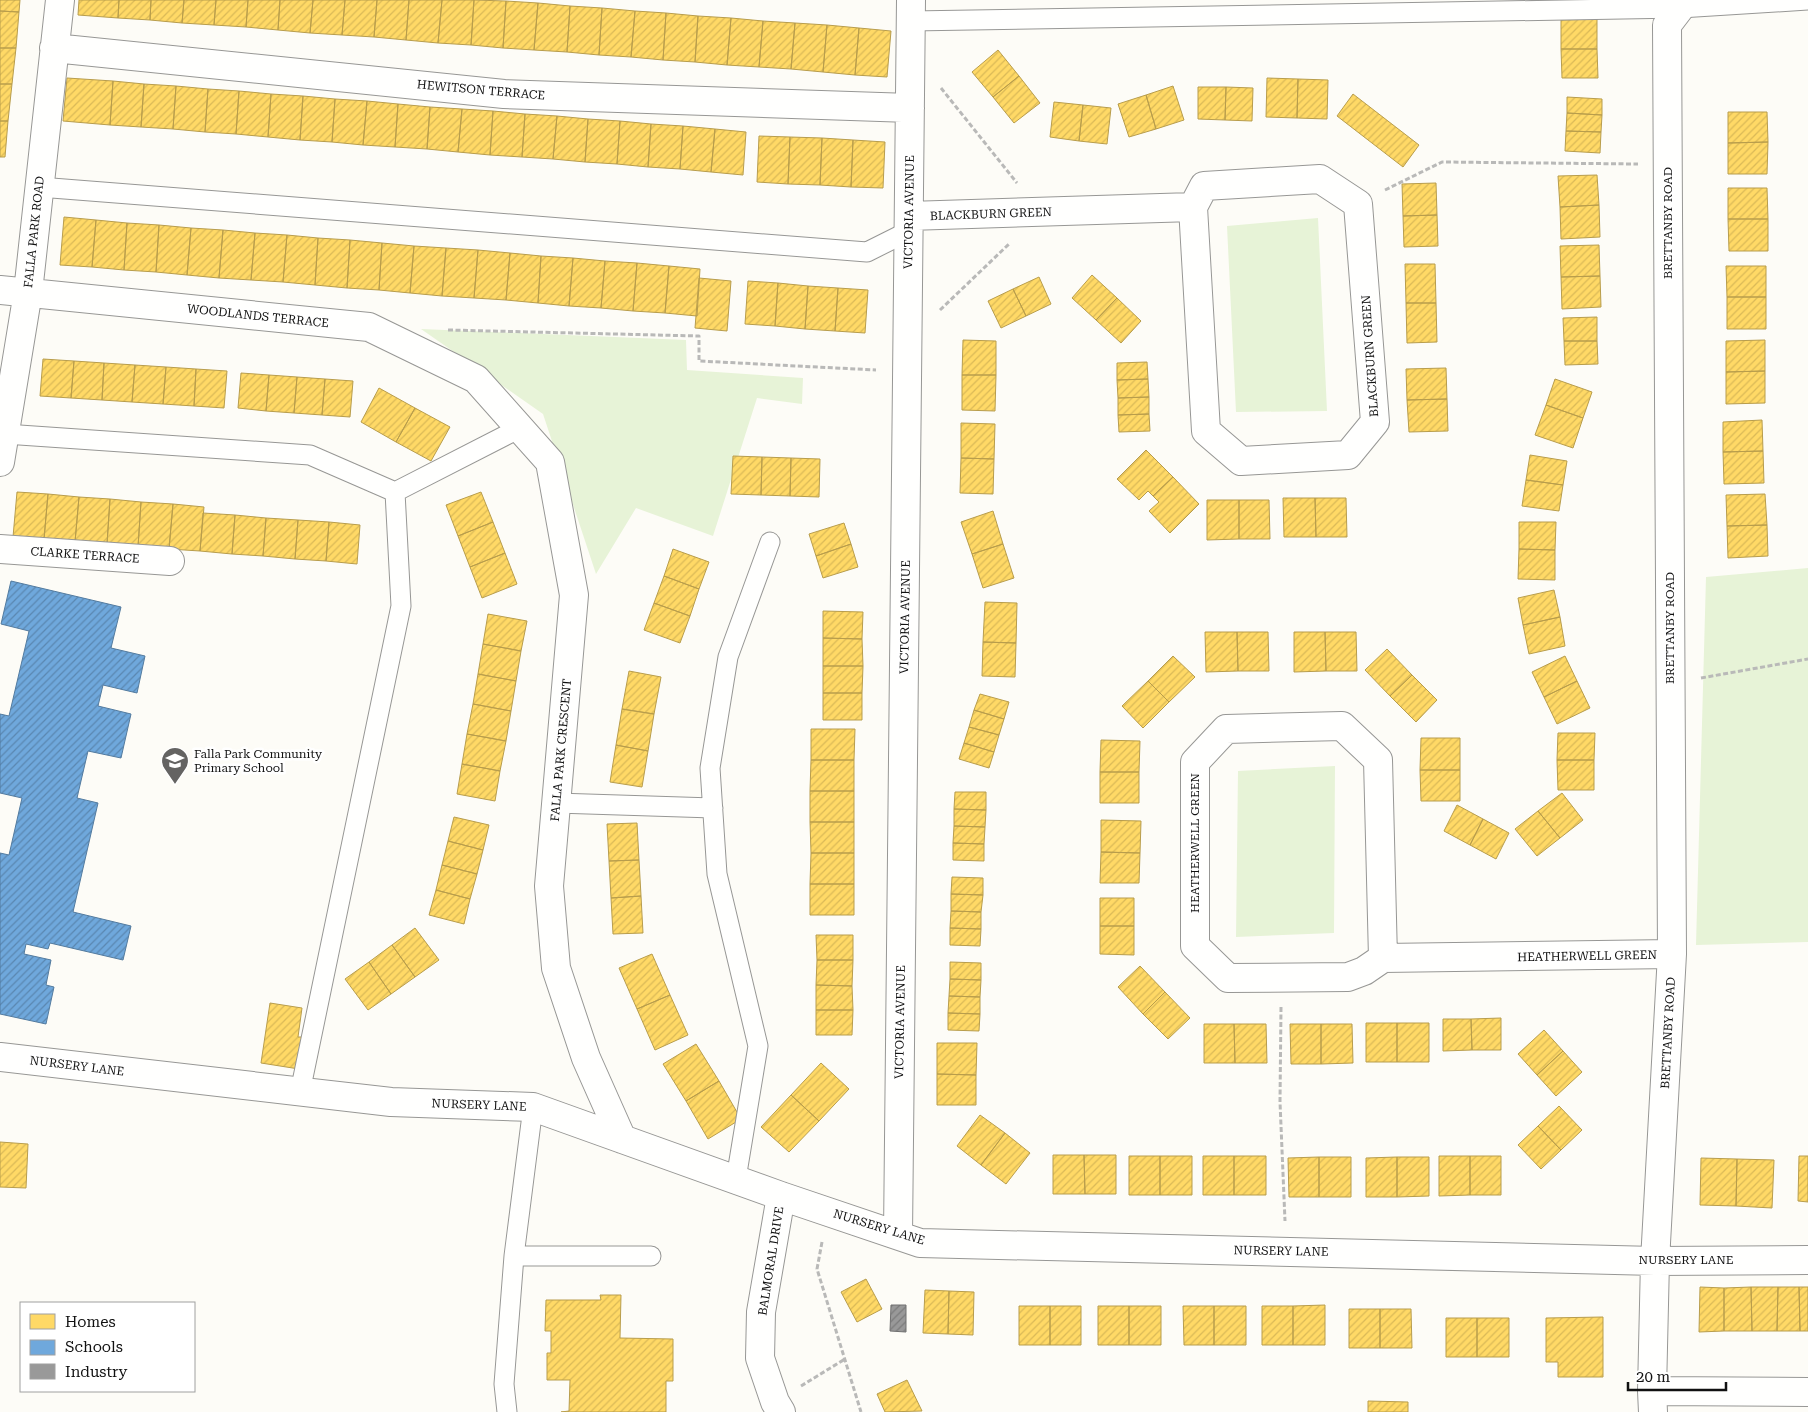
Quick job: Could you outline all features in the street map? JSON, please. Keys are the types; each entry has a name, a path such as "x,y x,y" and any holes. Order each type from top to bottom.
{"street":[{"name":"FALLA PARK ROAD","path":"0,462 28,292 60,0"},
{"name":"BRETTANBY ROAD","path":"1652,1401 1655,1261 1672,954 1667,25 1680,4"},
{"name":"VICTORIA AVENUE","path":"898,1235 911,11"},
{"name":"HEWITSON TERRACE","path":"54,48 504,94 910,108"},
{"path":"1193,207 1204,186 1320,179 1358,204"},
{"name":"BLACKBURN GREEN","path":"909,223 1020,213 1193,207 1206,431 1241,461 1348,455 1375,422 1358,204"},
{"name":"WOODLANDS TERRACE","path":"0,290 369,327 476,379"},
{"name":"FALLA PARK CRESCENT","path":"476,379 550,462 574,595 549,886 556,968 586,1058 622,1139"},
{"name":"CLARKE TERRACE","path":"0,549 170,561"},
{"name":"HEATHERWELL GREEN","path":"1382,958 1378,760 1342,726 1226,729 1195,762 1195,946 1228,978 1348,977 1364,971 1382,958 1672,954"},
{"name":"NURSERY LANE","path":"0,1057 391,1102 532,1106 782,1196 920,1243 1655,1261 1808,1260"},
{"name":"BALMORAL DRIVE","path":"778,1407 760,1358 761,1312 782,1196"},
{"path":"1652,1401 1808,1392"}],"lane":[{"path":"911,11 1680,4 1808,0"},
{"path":"39,187 867,252 909,223"},
{"path":"395,492 520,428"},
{"path":"5,434 310,456 395,492"},
{"path":"300,1092 401,606 395,492"},
{"path":"736,1179 758,1046 717,874 710,768 728,657 770,542"},
{"path":"556,803 713,808"},
{"path":"507,1412 504,1384 514,1256 532,1106"},
{"path":"514,1256 651,1256"}],"path":[{"path":"910,72 927,71 1018,183 1020,234 940,308 939,317"},
{"path":"1358,204 1442,162 1668,164"},
{"path":"412,348 422,329 700,336 699,361 907,371"},
{"path":"1671,684 1808,659"},
{"path":"1281,978 1280,1102 1286,1251"},
{"path":"827,1211 817,1269 861,1412"},
{"path":"778,1407 845,1359"}],"green space":[{"path":"1318,218 1327,411 1236,412 1227,226"},
{"path":"421,329 686,340 687,370 803,378 802,404 757,398 713,536 636,508 596,574 543,414"},
{"path":"1808,568 1808,942 1696,945 1706,577"},
{"path":"1335,766 1334,933 1236,937 1238,771"}],"building: Homes":[{"path":"0,0 20,0 19,12 0,11"},
{"path":"79,0 119,0 118,18 78,15"},
{"path":"119,0 151,0 150,20 118,18"},
{"path":"151,0 184,0 182,23 150,20"},
{"path":"184,0 216,0 214,25 182,23"},
{"path":"216,0 248,0 246,27 214,25"},
{"path":"248,0 280,0 278,30 246,27"},
{"path":"280,0 313,0 310,33 278,30"},
{"path":"313,0 345,0 342,35 310,33"},
{"path":"345,0 377,0 374,37 342,35"},
{"path":"377,0 409,0 406,40 374,37"},
{"path":"409,0 442,0 438,43 406,40"},
{"path":"442,0 474,0 471,45 438,43"},
{"path":"474,0 506,1 503,48 471,45"},
{"path":"506,1 538,3 534,50 503,48"},
{"path":"538,3 570,6 567,52 534,50"},
{"path":"570,6 602,8 599,55 567,52"},
{"path":"602,8 635,11 631,57 599,55"},
{"path":"0,11 19,12 16,48 0,48"},
{"path":"635,11 666,13 663,60 631,57"},
{"path":"666,13 698,16 695,62 663,60"},
{"path":"698,16 731,18 727,65 695,62"},
{"path":"731,18 763,21 759,67 727,65"},
{"path":"1597,19 1597,49 1561,49 1561,20"},
{"path":"763,21 795,23 791,69 759,67"},
{"path":"795,23 827,25 823,72 791,69"},
{"path":"827,25 859,28 855,75 823,72"},
{"path":"859,28 891,31 887,77 855,75"},
{"path":"0,48 16,48 12,84 0,84"},
{"path":"1561,49 1597,49 1598,78 1562,78"},
{"path":"998,50 1019,76 993,97 972,72"},
{"path":"1019,76 1040,103 1014,123 993,97"},
{"path":"67,78 113,81 110,125 63,121"},
{"path":"1267,78 1298,79 1297,118 1266,117"},
{"path":"1298,79 1328,80 1327,119 1297,118"},
{"path":"113,81 144,84 141,127 110,125"},
{"path":"0,84 12,84 8,121 0,121"},
{"path":"144,84 176,86 173,129 141,127"},
{"path":"176,86 208,89 205,132 173,129"},
{"path":"1173,86 1184,120 1156,129 1146,95"},
{"path":"1198,87 1226,87 1225,120 1198,119"},
{"path":"1226,87 1253,88 1252,121 1225,120"},
{"path":"208,89 239,91 236,134 205,132"},
{"path":"239,91 271,94 268,137 236,134"},
{"path":"271,94 303,96 300,140 268,137"},
{"path":"1353,94 1419,145 1403,167 1337,116"},
{"path":"1146,95 1156,129 1129,137 1118,104"},
{"path":"303,96 335,99 332,142 300,140"},
{"path":"1567,97 1602,99 1602,115 1567,113"},
{"path":"335,99 367,101 363,145 332,142"},
{"path":"367,101 398,104 395,147 363,145"},
{"path":"1054,102 1083,105 1079,141 1050,137"},
{"path":"398,104 430,107 427,149 395,147"},
{"path":"1083,105 1111,108 1107,144 1079,141"},
{"path":"430,107 462,109 458,152 427,149"},
{"path":"462,109 493,111 490,155 458,152"},
{"path":"493,111 525,114 522,157 490,155"},
{"path":"1728,112 1767,112 1768,142 1728,143"},
{"path":"1567,113 1602,115 1601,132 1566,131"},
{"path":"525,114 557,116 553,159 522,157"},
{"path":"557,116 588,119 585,162 553,159"},
{"path":"588,119 620,121 617,164 585,162"},
{"path":"0,121 8,121 5,157 0,157"},
{"path":"620,121 651,124 648,167 617,164"},
{"path":"651,124 683,126 680,169 648,167"},
{"path":"683,126 715,129 711,172 680,169"},
{"path":"715,129 746,132 743,175 711,172"},
{"path":"1566,131 1601,132 1600,153 1565,151"},
{"path":"759,136 790,137 788,184 757,182"},
{"path":"790,137 822,138 820,185 788,184"},
{"path":"822,138 853,140 851,187 820,185"},
{"path":"853,140 885,142 883,188 851,187"},
{"path":"1768,142 1767,174 1728,174 1728,143"},
{"path":"1597,175 1599,205 1560,207 1558,176"},
{"path":"1436,183 1437,215 1403,216 1402,184"},
{"path":"1728,188 1767,188 1768,219 1728,219"},
{"path":"1599,205 1600,237 1561,239 1560,207"},
{"path":"1437,215 1438,246 1404,247 1403,216"},
{"path":"64,217 96,220 92,267 60,265"},
{"path":"1728,219 1768,219 1768,251 1729,251"},
{"path":"96,220 127,223 124,270 92,267"},
{"path":"127,223 159,225 156,272 124,270"},
{"path":"159,225 191,228 187,275 156,272"},
{"path":"191,228 223,230 219,278 187,275"},
{"path":"223,230 255,233 251,280 219,278"},
{"path":"255,233 287,235 283,282 251,280"},
{"path":"287,235 318,238 315,285 283,282"},
{"path":"318,238 350,240 347,288 315,285"},
{"path":"350,240 382,243 379,290 347,288"},
{"path":"382,243 414,246 410,293 379,290"},
{"path":"1599,245 1600,276 1561,277 1560,246"},
{"path":"414,246 446,248 442,296 410,293"},
{"path":"446,248 478,250 474,298 442,296"},
{"path":"478,250 510,253 506,300 474,298"},
{"path":"510,253 541,256 538,303 506,300"},
{"path":"541,256 573,258 569,306 538,303"},
{"path":"573,258 605,261 601,308 569,306"},
{"path":"605,261 637,263 633,311 601,308"},
{"path":"637,263 669,266 665,313 633,311"},
{"path":"1405,264 1435,264 1436,303 1406,303"},
{"path":"669,266 700,269 697,316 665,313"},
{"path":"1726,266 1766,266 1766,297 1727,297"},
{"path":"1092,275 1117,298 1096,320 1072,298"},
{"path":"1600,276 1601,307 1562,309 1561,277"},
{"path":"1039,277 1051,304 1026,316 1013,289"},
{"path":"699,278 731,281 727,331 695,328"},
{"path":"748,281 778,283 775,326 745,324"},
{"path":"778,283 808,286 805,329 775,326"},
{"path":"808,286 838,288 835,331 805,329"},
{"path":"838,288 868,290 865,333 835,331"},
{"path":"1013,289 1026,316 1001,328 988,301"},
{"path":"1727,297 1766,297 1766,329 1727,329"},
{"path":"1117,298 1141,321 1121,343 1096,320"},
{"path":"1406,303 1436,303 1437,342 1407,343"},
{"path":"1597,317 1597,341 1564,341 1563,318"},
{"path":"963,340 996,341 996,375 962,375"},
{"path":"1765,340 1765,371 1726,372 1726,341"},
{"path":"1564,341 1597,341 1598,364 1565,365"},
{"path":"43,359 74,361 71,398 40,396"},
{"path":"74,361 104,363 102,400 71,398"},
{"path":"1147,362 1148,379 1117,380 1117,363"},
{"path":"104,363 135,365 132,402 102,400"},
{"path":"135,365 166,367 163,404 132,402"},
{"path":"166,367 196,369 194,406 163,404"},
{"path":"1446,368 1447,399 1407,400 1406,369"},
{"path":"196,369 227,371 224,408 194,406"},
{"path":"1765,371 1765,403 1726,404 1726,372"},
{"path":"241,373 269,375 266,411 238,408"},
{"path":"269,375 297,377 294,413 266,411"},
{"path":"962,375 996,375 995,411 962,410"},
{"path":"297,377 325,379 322,415 294,413"},
{"path":"325,379 353,381 350,417 322,415"},
{"path":"1148,379 1149,397 1118,398 1117,380"},
{"path":"1555,379 1592,392 1583,418 1546,405"},
{"path":"379,388 415,408 396,442 361,422"},
{"path":"1149,397 1149,414 1118,415 1118,398"},
{"path":"1447,399 1448,431 1409,432 1407,400"},
{"path":"1546,405 1583,418 1573,448 1535,435"},
{"path":"415,408 450,427 431,461 396,442"},
{"path":"1149,414 1150,431 1119,432 1118,415"},
{"path":"1762,420 1763,451 1723,452 1723,422"},
{"path":"961,423 995,424 994,459 961,458"},
{"path":"1146,450 1173,477 1153,496 1148,491 1139,500 1117,479"},
{"path":"1763,451 1764,483 1724,484 1723,452"},
{"path":"1530,455 1567,461 1563,485 1526,480"},
{"path":"733,456 762,457 761,495 731,494"},
{"path":"762,457 791,458 790,496 761,495"},
{"path":"791,458 820,459 819,497 790,496"},
{"path":"961,458 994,459 993,494 960,493"},
{"path":"1173,477 1199,504 1170,533 1149,511 1159,502 1153,496"},
{"path":"1526,480 1563,485 1559,511 1522,506"},
{"path":"17,492 48,494 44,539 13,537"},
{"path":"481,492 493,522 458,536 446,505"},
{"path":"48,494 79,497 75,542 44,539"},
{"path":"1765,494 1767,525 1727,526 1726,495"},
{"path":"79,497 110,499 107,544 75,542"},
{"path":"1283,498 1315,498 1316,537 1284,537"},
{"path":"1315,498 1346,498 1347,537 1316,537"},
{"path":"110,499 141,502 138,547 107,544"},
{"path":"1207,500 1239,500 1239,539 1207,540"},
{"path":"1239,500 1269,500 1270,539 1239,539"},
{"path":"141,502 173,504 169,549 138,547"},
{"path":"173,504 204,507 200,551 169,549"},
{"path":"993,511 1003,544 972,554 961,522"},
{"path":"203,513 235,515 232,554 200,551"},
{"path":"235,515 266,518 263,556 232,554"},
{"path":"266,518 298,520 295,559 263,556"},
{"path":"298,520 329,522 326,561 295,559"},
{"path":"329,522 360,525 357,564 326,561"},
{"path":"493,522 505,553 470,567 458,536"},
{"path":"1519,522 1556,522 1555,550 1519,549"},
{"path":"844,523 851,544 816,556 809,534"},
{"path":"1767,525 1768,556 1728,558 1727,526"},
{"path":"851,544 858,567 823,578 816,556"},
{"path":"1003,544 1014,578 983,588 972,554"},
{"path":"673,549 709,562 699,589 664,576"},
{"path":"1519,549 1555,550 1555,580 1518,579"},
{"path":"505,553 517,584 482,598 470,567"},
{"path":"664,576 699,589 690,616 654,603"},
{"path":"1554,590 1560,617 1523,625 1518,598"},
{"path":"985,602 1017,603 1016,643 983,642"},
{"path":"654,603 690,616 680,643 644,630"},
{"path":"823,611 863,612 862,639 823,638"},
{"path":"488,614 527,621 521,651 483,644"},
{"path":"1560,617 1565,646 1529,654 1523,625"},
{"path":"1205,632 1237,632 1238,671 1206,672"},
{"path":"1237,632 1268,632 1269,671 1238,671"},
{"path":"1294,632 1325,632 1326,671 1294,672"},
{"path":"1325,632 1356,632 1357,671 1326,671"},
{"path":"823,638 862,639 863,666 823,666"},
{"path":"983,642 1016,643 1015,677 982,676"},
{"path":"483,644 521,651 516,681 478,674"},
{"path":"1387,649 1412,675 1390,696 1365,670"},
{"path":"1173,656 1195,677 1169,702 1148,681"},
{"path":"1565,656 1577,681 1544,697 1532,672"},
{"path":"823,666 863,666 862,693 823,693"},
{"path":"629,671 661,677 654,714 622,709"},
{"path":"478,674 516,681 511,711 473,704"},
{"path":"1412,675 1437,700 1416,722 1390,696"},
{"path":"1148,681 1169,702 1143,728 1122,706"},
{"path":"1577,681 1590,708 1557,724 1544,697"},
{"path":"823,693 862,693 862,720 823,720"},
{"path":"980,694 1009,702 1004,719 974,710"},
{"path":"473,704 511,711 506,741 467,734"},
{"path":"622,709 654,714 648,751 616,745"},
{"path":"974,710 1004,719 999,735 969,727"},
{"path":"969,727 999,735 994,752 964,743"},
{"path":"811,729 855,729 854,760 811,760"},
{"path":"1558,733 1595,733 1594,760 1557,760"},
{"path":"467,734 506,741 500,771 462,764"},
{"path":"1421,738 1460,738 1460,770 1420,770"},
{"path":"1101,740 1140,741 1139,772 1100,772"},
{"path":"964,743 994,752 989,768 959,759"},
{"path":"616,745 648,751 642,787 610,782"},
{"path":"811,760 854,760 854,791 810,791"},
{"path":"1557,760 1594,760 1594,790 1558,790"},
{"path":"462,764 500,771 495,801 457,794"},
{"path":"1420,770 1460,770 1460,801 1421,801"},
{"path":"1100,772 1139,772 1139,803 1100,803"},
{"path":"810,791 854,791 854,822 810,822"},
{"path":"955,792 986,792 986,810 954,809"},
{"path":"1562,793 1583,820 1560,838 1538,811"},
{"path":"1457,805 1483,819 1470,845 1444,831"},
{"path":"954,809 986,810 985,827 954,826"},
{"path":"1538,811 1560,838 1537,856 1515,829"},
{"path":"454,817 489,825 483,850 448,841"},
{"path":"1483,819 1509,833 1496,859 1470,845"},
{"path":"1101,820 1141,821 1140,853 1101,852"},
{"path":"810,822 854,822 854,853 811,853"},
{"path":"637,823 639,860 609,861 607,824"},
{"path":"954,826 985,827 984,844 953,843"},
{"path":"448,841 483,850 477,874 442,865"},
{"path":"953,843 984,844 984,861 953,860"},
{"path":"1101,852 1140,853 1139,883 1100,883"},
{"path":"811,853 854,853 854,884 810,884"},
{"path":"639,860 641,896 611,898 609,861"},
{"path":"442,865 477,874 470,899 436,890"},
{"path":"952,877 983,878 983,895 951,894"},
{"path":"810,884 854,884 854,915 810,915"},
{"path":"436,890 470,899 464,924 429,915"},
{"path":"951,894 983,895 981,912 951,911"},
{"path":"641,896 643,933 613,934 611,898"},
{"path":"1100,898 1134,898 1134,926 1100,926"},
{"path":"951,911 981,912 981,929 950,928"},
{"path":"1100,926 1134,926 1134,955 1100,954"},
{"path":"415,928 439,960 415,977 392,945"},
{"path":"950,928 981,929 980,946 950,945"},
{"path":"816,935 853,935 853,960 817,960"},
{"path":"392,945 415,977 391,994 369,962"},
{"path":"652,954 670,995 637,1009 619,968"},
{"path":"817,960 853,960 852,986 816,985"},
{"path":"369,962 391,994 368,1010 345,979"},
{"path":"950,962 981,963 981,980 950,979"},
{"path":"1140,966 1165,992 1143,1014 1118,987"},
{"path":"950,979 981,980 980,997 949,996"},
{"path":"816,985 852,986 853,1010 816,1010"},
{"path":"1165,992 1190,1018 1168,1039 1143,1014"},
{"path":"670,995 688,1035 655,1050 637,1009"},
{"path":"949,996 980,997 980,1014 948,1013"},
{"path":"270,1003 302,1008 298,1037 303,1037 299,1069 261,1063"},
{"path":"816,1010 853,1010 852,1035 816,1035"},
{"path":"948,1013 980,1014 979,1031 948,1030"},
{"path":"1501,1018 1501,1050 1472,1050 1471,1019"},
{"path":"1443,1019 1471,1019 1472,1050 1443,1051"},
{"path":"1366,1023 1397,1023 1397,1062 1366,1062"},
{"path":"1397,1023 1429,1023 1429,1062 1397,1062"},
{"path":"1204,1024 1234,1024 1235,1063 1204,1063"},
{"path":"1234,1024 1266,1024 1267,1063 1235,1063"},
{"path":"1290,1024 1321,1024 1321,1064 1291,1064"},
{"path":"1321,1024 1352,1024 1353,1063 1321,1064"},
{"path":"1544,1030 1563,1051 1537,1075 1518,1054"},
{"path":"937,1043 977,1043 976,1075 937,1074"},
{"path":"696,1044 719,1081 686,1101 663,1064"},
{"path":"1563,1051 1582,1072 1556,1096 1537,1075"},
{"path":"821,1063 849,1089 819,1121 791,1095"},
{"path":"937,1074 976,1075 976,1105 937,1105"},
{"path":"719,1081 741,1119 708,1139 686,1101"},
{"path":"791,1095 819,1121 789,1152 761,1127"},
{"path":"1559,1106 1582,1130 1561,1150 1538,1126"},
{"path":"980,1115 1005,1133 981,1165 957,1146"},
{"path":"1538,1126 1561,1150 1541,1169 1518,1145"},
{"path":"1005,1133 1030,1153 1006,1184 981,1165"},
{"path":"0,1142 28,1144 26,1188 0,1187"},
{"path":"1053,1155 1084,1155 1085,1194 1053,1194"},
{"path":"1084,1155 1116,1155 1116,1194 1085,1194"},
{"path":"1129,1156 1160,1156 1160,1195 1129,1195"},
{"path":"1160,1156 1192,1156 1192,1195 1160,1195"},
{"path":"1203,1156 1234,1156 1234,1195 1203,1195"},
{"path":"1234,1156 1266,1156 1266,1195 1234,1195"},
{"path":"1439,1156 1470,1156 1470,1195 1439,1196"},
{"path":"1470,1156 1501,1156 1501,1195 1470,1195"},
{"path":"1799,1156 1808,1156 1808,1202 1798,1201"},
{"path":"1319,1157 1351,1157 1351,1197 1319,1197"},
{"path":"1319,1157 1319,1197 1289,1197 1288,1158"},
{"path":"1397,1157 1429,1157 1429,1196 1397,1197"},
{"path":"1397,1157 1397,1197 1366,1197 1366,1158"},
{"path":"1701,1158 1737,1159 1736,1206 1700,1205"},
{"path":"1737,1159 1774,1160 1772,1208 1736,1206"},
{"path":"866,1279 882,1309 857,1322 841,1292"},
{"path":"1700,1287 1724,1288 1724,1331 1699,1332"},
{"path":"1751,1287 1752,1331 1724,1331 1724,1288"},
{"path":"1751,1287 1778,1287 1777,1331 1752,1331"},
{"path":"1778,1287 1799,1287 1800,1331 1777,1331"},
{"path":"1799,1287 1808,1287 1808,1331 1800,1331"},
{"path":"925,1290 949,1291 948,1334 923,1333"},
{"path":"949,1291 974,1292 973,1335 948,1334"},
{"path":"600,1295 621,1295 620,1338 673,1339 673,1381 666,1381 666,1412 561,1412 569,1411 570,1380 547,1380 547,1353 551,1353 551,1331 545,1331 546,1300 601,1300"},
{"path":"1325,1305 1325,1345 1293,1345 1293,1306"},
{"path":"1019,1306 1050,1306 1050,1345 1019,1345"},
{"path":"1050,1306 1081,1306 1081,1345 1050,1345"},
{"path":"1098,1306 1129,1306 1129,1345 1098,1345"},
{"path":"1129,1306 1161,1306 1161,1345 1129,1345"},
{"path":"1183,1306 1214,1306 1214,1345 1184,1345"},
{"path":"1214,1306 1246,1306 1246,1345 1214,1345"},
{"path":"1262,1306 1293,1306 1293,1345 1262,1345"},
{"path":"1349,1309 1380,1309 1380,1348 1349,1348"},
{"path":"1380,1309 1411,1309 1412,1348 1380,1348"},
{"path":"1603,1317 1603,1377 1558,1377 1558,1362 1546,1362 1546,1318"},
{"path":"1446,1318 1477,1318 1477,1357 1446,1357"},
{"path":"1477,1318 1509,1318 1509,1357 1477,1357"},
{"path":"907,1380 922,1411 885,1412 877,1394"},
{"path":"1368,1401 1408,1402 1408,1412 1368,1412"}],"building: Schools":[{"path":"11,581 121,607 111,648 145,656 137,693 103,685 98,706 131,714 121,758 88,751 77,798 98,803 73,912 131,926 123,960 50,943 48,949 26,944 24,954 51,960 46,985 54,987 46,1024 0,1014 0,853 9,855 22,798 0,793 0,714 9,716 29,631 1,624"}],"building: Industry":[{"path":"891,1305 906,1305 906,1332 890,1331"}],"place":[{"name":"Falla Park Community Primary School","path":"175,785"}]}
